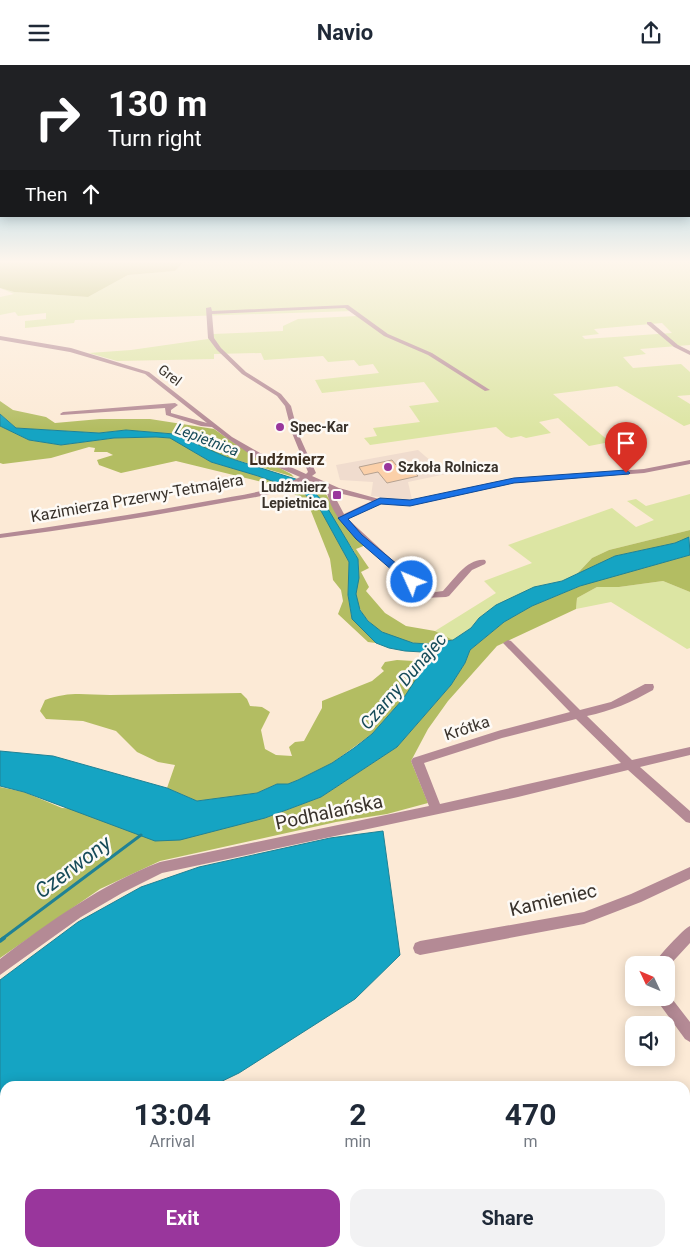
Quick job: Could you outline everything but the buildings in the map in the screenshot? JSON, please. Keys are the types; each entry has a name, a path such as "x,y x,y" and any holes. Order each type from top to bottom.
{"street":[{"path":"210,318 211,337 220,349 244,373 280,395 288,407 295,433 312,471 304,478 348,495 380,501 414,503 514,481 644,471 690,462"},
{"path":"362,318 386,335 430,354 487,390"},
{"path":"649,323 676,345 690,353"},
{"name":"Grel","path":"0,338 71,350 135,369 156,378 214,425 257,455 304,478"},
{"path":"63,414 146,409 172,406 185,402"},
{"path":"168,413 167,410 172,406"},
{"path":"146,409 168,413 203,425 214,425"},
{"name":"Kazimierza Przerwy-Tetmajera","path":"0,536 161,512 278,488 304,478"},
{"path":"330,488 330,495 343,518 359,537 398,568 426,595 446,594 469,569 482,562"},
{"path":"343,518 380,501"},
{"path":"508,643 630,765 690,818"},
{"name":"Krótka","path":"436,809 417,761 501,734 578,714 598,711 619,704 649,687"},
{"name":"Podhalańska","path":"0,968 68,918 109,891 160,868 518,792 690,751"},
{"name":"Kamieniec","path":"420,948 584,918 636,899 690,873"},
{"path":"669,956 690,932"},
{"path":"670,1006 690,1034"}],"shaded area":[{"path":"418,450 446,474 408,482 412,500 371,496 373,482 340,480 336,465"}],"green space":[{"path":"148,318 75,320 74,323 25,328 25,321"},
{"path":"690,318 690,345 640,349 646,354 623,357 633,368 681,364 690,372 690,395 677,396 690,404 690,424 684,426 617,386 553,394 610,442 589,446 558,418 539,422 551,433 526,438 521,436 511,438 496,427 370,445 364,438 377,436 373,428 420,422 409,406 439,402 424,382 322,393 315,380 379,373 373,364 359,366 354,360 328,362 323,356 264,360 261,353 214,354 214,359 117,361 89,353 131,350 208,339 213,334 283,331 283,326 298,319","holes":["662,323 672,333 585,339 582,336 599,334 594,329"]},
{"path":"0,401 13,410 46,417 55,423 100,419 150,419 214,429 240,447 294,477 226,457 173,434 126,430 99,433 16,428 0,414"},
{"path":"0,426 29,440 61,445 114,438 171,438 211,462 303,492 321,511 349,562 348,595 352,619 376,643 368,642 338,614 343,601 341,590 333,580 330,559 309,506 304,499 266,483 176,461 121,473 99,465 97,460 113,455 107,452 94,452 95,448 89,447 51,458 3,464 0,463"},
{"path":"305,482 312,483 323,490 335,511 366,545 356,549 369,568 361,572 369,587 366,591 385,613 406,626 435,631 453,640 433,644 404,641 382,632 365,617 359,607 356,596 359,567 356,555 327,509"},
{"path":"690,494 690,530 609,550 592,558 576,575 562,581 538,586 496,605 479,618 471,628 453,640 435,631 496,593 484,581 532,563 508,545 612,508 636,527 654,520 627,501 636,499 646,506"},
{"path":"690,530 690,537 676,543 615,556 576,575 592,558 609,550"},
{"path":"690,555 690,592 663,581 619,587 597,587 577,598 576,609 497,646 448,701 428,729 411,761 428,803 387,814 336,822 160,861 100,889 0,958 0,787 24,792 62,808 265,818 321,797 397,747 451,685 465,663 470,650 504,622 532,606 585,584"},
{"path":"663,581 690,592 690,648 687,649 611,602 576,609 577,598 597,587 619,587"},
{"path":"397,660 430,662 403,699 372,734 332,763 298,780 288,784 277,784 257,793 247,795 197,801 167,788 175,765 158,762 137,752 116,731 83,721 46,719 40,711 45,700 70,694 241,693 247,699 250,706 262,707 270,712 261,730 265,749 276,755 292,756 289,747 295,742 304,741 322,708 322,701 372,681 384,671 381,668 385,662"}],"water":[{"path":"0,414 16,428 99,433 126,430 174,434 226,457 305,482 325,504 358,559 359,578 356,594 360,610 368,621 382,632 413,643 429,644 453,640 471,628 479,618 496,605 534,587 562,581 615,556 675,543 689,537 690,555 580,586 532,606 504,622 470,650 465,663 451,685 397,747 321,797 265,818 180,840 155,841 24,792 0,786 0,751 53,756 167,788 197,801 257,793 277,784 288,784 298,780 332,763 354,748 372,734 403,699 420,673 439,653 405,651 376,643 352,619 348,595 349,562 321,511 303,492 211,462 170,438 114,438 61,445 29,440 0,426"},
{"path":"383,831 400,955 355,999 239,1073 222,1081 0,1081 0,980 78,922 141,887 199,867 330,838"}],"waterway":[{"name":"Czerwony","path":"2,939 141,835"},
{"name":"Czerwony","path":"0,941 4,938"}],"place":[{"name":"Spec-Kar","path":"280,427"},
{"name":"Szkoła Rolnicza","path":"388,467"},
{"name":"Ludźmierz Lepietnica","path":"337,495"}],"district":[{"name":"Ludźmierz","path":"287,459"}],"route":[{"path":"412,582 398,568 359,537 343,518 380,501 410,503 498,483 626,473"}],"water label":[{"name":"Lepietnica","path":"207,440"},
{"name":"Czarny Dunajec","path":"403,681"}]}
